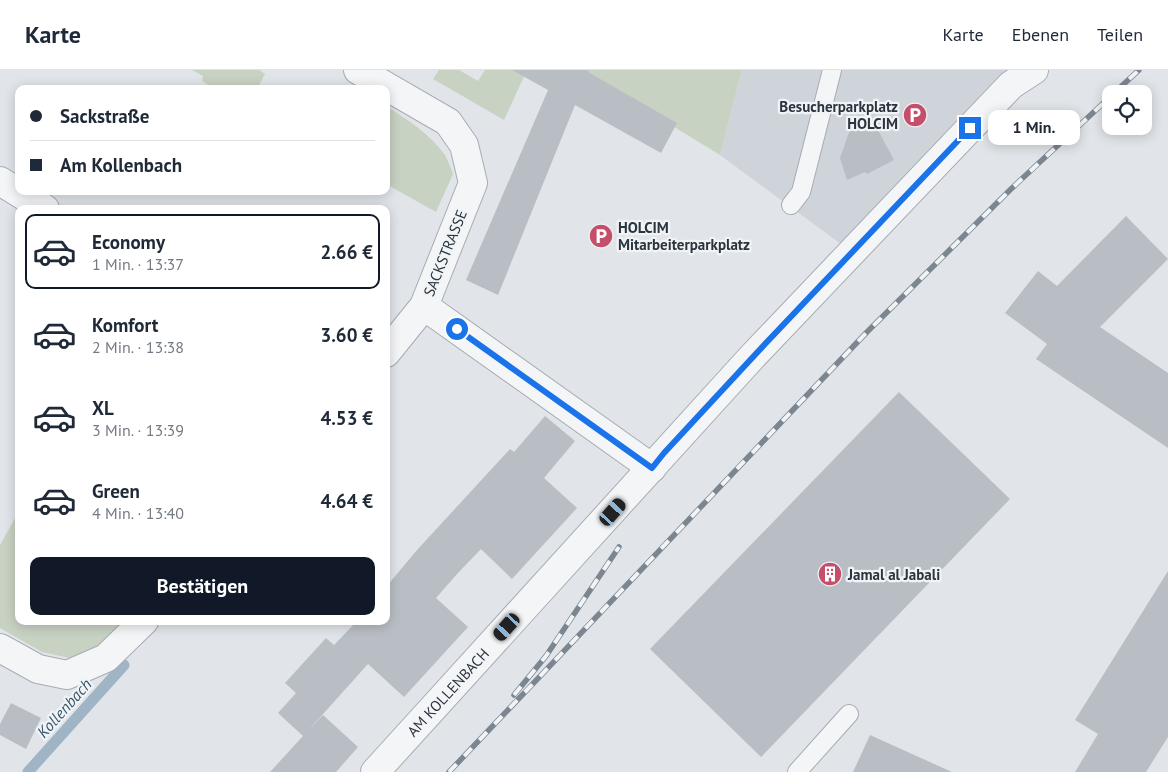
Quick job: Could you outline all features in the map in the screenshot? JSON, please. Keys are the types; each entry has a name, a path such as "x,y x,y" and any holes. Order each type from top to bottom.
{"street":[{"name":"SACKSTRASSE","path":"358,70 384,85"},
{"name":"AM KOLLENBACH","path":"375,772 751,358 1012,84 1034,70"},
{"name":"SACKSTRASSE","path":"390,88 448,122 464,145 473,183 424,306 652,468"},
{"path":"0,181 15,190"},
{"path":"22,195 39,205"},
{"path":"390,348 424,306"},
{"path":"0,648 38,669 68,675 106,658 140,625"}],"lane":[{"path":"790,204 801,192 832,70"},
{"path":"797,772 849,714"}],"shaded area":[{"path":"742,70 1015,70 845,247 720,155"}],"green space":[{"path":"192,70 259,70 265,74 259,85 208,85 202,81 203,76"},
{"path":"439,70 459,70 478,81 485,70 527,70 504,120 433,79"},
{"path":"581,70 742,70 720,155"},
{"path":"390,109 425,134 439,147 446,157 453,174 436,212 390,186"},
{"path":"15,518 15,625 127,625 104,648 74,659 42,652 0,628 0,545"}],"building":[{"path":"512,70 589,70 588,72 677,123 661,153 575,105 498,295 466,280 548,90"},
{"path":"870,115 894,160 867,174 865,172 847,180 840,158 852,124"},
{"path":"1126,216 1168,259 1100,327 1168,373 1168,448 1036,359 1047,344 1005,313 1038,271 1057,286"},
{"name":"Jamal al Jabali","path":"899,392 1010,499 761,757 650,649"},
{"path":"545,416 575,441 544,478 577,508 512,579 481,549 457,574 436,598 468,627 404,697 368,664 306,733 323,715 358,747 336,772 270,772 303,736 278,713 296,693 285,683 326,638 334,645 353,625 390,625 390,582 417,550 510,449 514,452"},
{"path":"1168,571 1168,737 1146,772 1075,772 1098,734 1075,720"},
{"path":"11,703 41,718 26,749 0,735 0,724"},
{"path":"870,735 952,772 853,772"}],"waterway":[{"name":"Kollenbach","path":"28,772 124,665"}],"railway":[{"path":"1123,85 1139,70"},
{"path":"449,772 867,332 1011,189 1102,104"},
{"path":"514,695 546,656 619,547"}],"place":[{"name":"Besucherparkplatz HOLCIM","path":"915,115"},
{"name":"HOLCIM Mitarbeiterparkplatz","path":"601,236"},
{"name":"Jamal al Jabali","path":"830,574"}],"route":[{"path":"457,329 652,468 751,358 970,128"}]}
